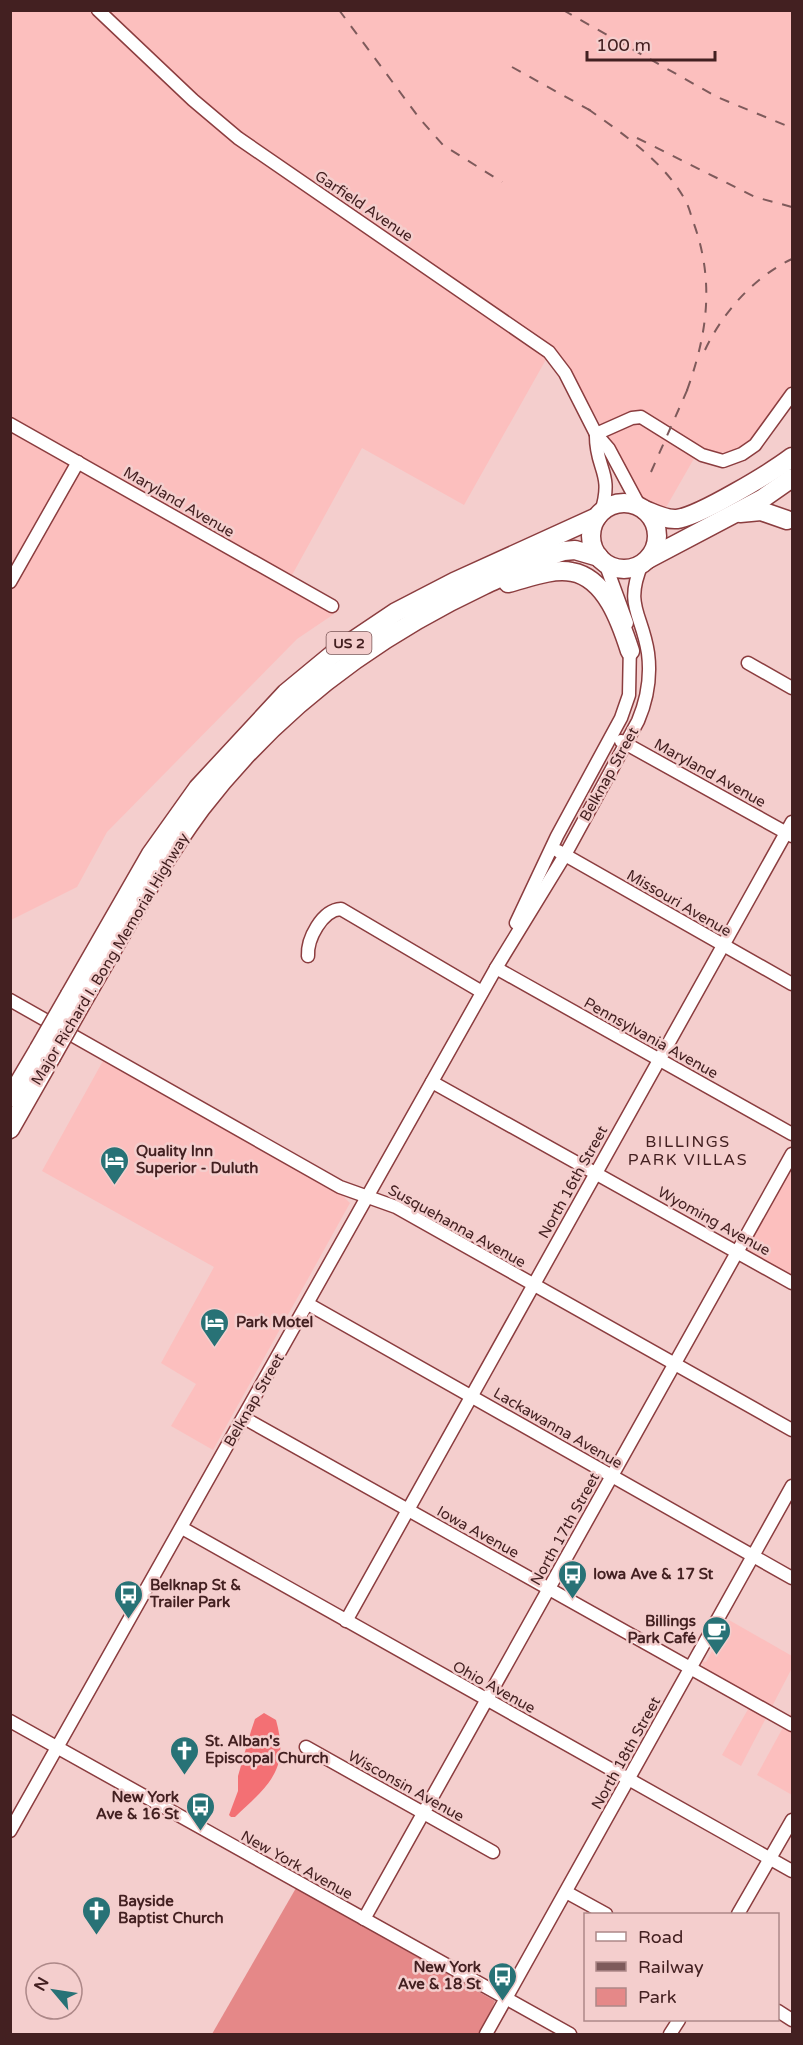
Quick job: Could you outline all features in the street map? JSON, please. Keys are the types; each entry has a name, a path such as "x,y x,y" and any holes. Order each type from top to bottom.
{"highway":[{"name":"US 2","path":"599,515 608,507 624,503 667,518 680,518 749,484 792,457"},
{"name":"US 2","path":"602,560 627,569 644,562 736,513 790,479"},
{"path":"790,479 780,500 790,522"},
{"path":"643,509 656,526 657,535 652,553 644,562"},
{"path":"736,513 761,511 790,522"},
{"path":"599,515 593,525 592,542 602,560"},
{"name":"Major Richard I. Bong Memorial Highway","path":"10,1129 45,1053 76,999 151,855 198,788 286,693 332,654 396,612 454,582 599,515"},
{"name":"Major Richard I. Bong Memorial Highway","path":"76,999 178,840 253,747 302,700 370,648 460,596 564,551 575,550 602,560"},
{"path":"460,596 556,572 581,574 604,594 617,617 630,651"},
{"name":"Major Richard I. Bong Memorial Highway","path":"10,1098 45,1053"}],"street":[{"name":"Garfield Avenue","path":"98,10 193,100 238,138 542,346 566,373 596,434 609,449 643,509"},
{"path":"596,434 632,418 641,417 706,457 727,460 755,445 792,394"},
{"name":"Maryland Avenue","path":"10,424 332,606"},
{"name":"Garfield Avenue","path":"596,434 597,450 607,481 599,515"},
{"path":"10,582 78,462"},
{"name":"Belknap Street","path":"496,968 552,847 612,735 629,695 629,633 624,611 602,560"},
{"name":"Belknap Street","path":"10,1831 482,992 565,855 627,744 643,709 648,684 648,652 633,596 634,582 644,562"},
{"path":"748,663 792,688"},
{"name":"Maryland Avenue","path":"612,735 790,830"},
{"name":"North 16th Street","path":"346,1621 658,1060 790,830"},
{"name":"Missouri Avenue","path":"552,847 792,984"},
{"path":"308,956 310,941 326,914 340,909 482,992"},
{"name":"Pennsylvania Avenue","path":"496,968 792,1134"},
{"name":"Susquehanna Avenue","path":"10,1000 340,1187 396,1207 792,1430"},
{"name":"Wyoming Avenue","path":"432,1082 596,1171 792,1283"},
{"name":"North 17th Street","path":"364,1919 792,1154"},
{"name":"Lackawanna Avenue","path":"308,1304 792,1578"},
{"name":"Iowa Avenue","path":"244,1418 792,1725"},
{"name":"North 18th Street","path":"486,2034 792,1486"},
{"name":"Ohio Avenue","path":"182,1527 792,1871"},
{"name":"New York Avenue","path":"10,1721 570,2034"},
{"name":"Wisconsin Avenue","path":"306,1747 493,1852"},
{"path":"739,1913 792,1820"},
{"path":"566,1892 604,1913"},
{"path":"779,2012 792,2020"},
{"path":"670,2034 678,2021"}],"shaded area":[{"path":"11,11 792,11 792,384 761,428 745,445 730,452 717,453 700,448 664,511 648,504 639,495 566,362 553,347 464,505 362,448 286,586 334,614 297,639 107,832 77,887 11,920"},
{"path":"104,1059 343,1196 350,1203 213,1450 171,1426 196,1384 161,1363 214,1267 42,1171"},
{"path":"792,1154 792,1283 738,1251"},
{"path":"729,1620 792,1656 792,1668 741,1766 722,1755 755,1697 704,1668 701,1661 706,1662"},
{"path":"792,1711 792,1795 757,1775"},
{"path":"264,1713 276,1720 280,1737 278,1764 267,1785 235,1817 231,1817 229,1815 238,1791 238,1776 251,1731 255,1719"}],"green space":[{"path":"296,1888 495,2001 482,2034 212,2034"}],"railway":[{"path":"339,10 420,119 443,145 502,182"},
{"path":"563,10 717,97 792,128"},
{"path":"512,67 593,112"},
{"path":"588,109 628,138 653,160 675,184 690,211 705,267 706,309 699,351 686,393"},
{"path":"637,138 755,197 792,207"},
{"path":"705,350 721,322 741,297 765,275 792,259"},
{"path":"651,472 689,386"}],"place":[{"name":"Quality Inn Superior - Duluth","path":"115,1186"},
{"name":"Park Motel","path":"215,1348"},
{"name":"Iowa Ave & 17 St","path":"572,1600"},
{"name":"Belknap St & Trailer Park","path":"129,1620"},
{"name":"Billings Park Café","path":"717,1656"},
{"name":"St. Alban's Episcopal Church","path":"184,1776"},
{"name":"New York Ave & 16 St","path":"200,1832"},
{"name":"Bayside Baptist Church","path":"97,1936"},
{"name":"New York Ave & 18 St","path":"502,2002"}],"district":[{"name":"BILLINGS PARK VILLAS","path":"688,1150"}]}
